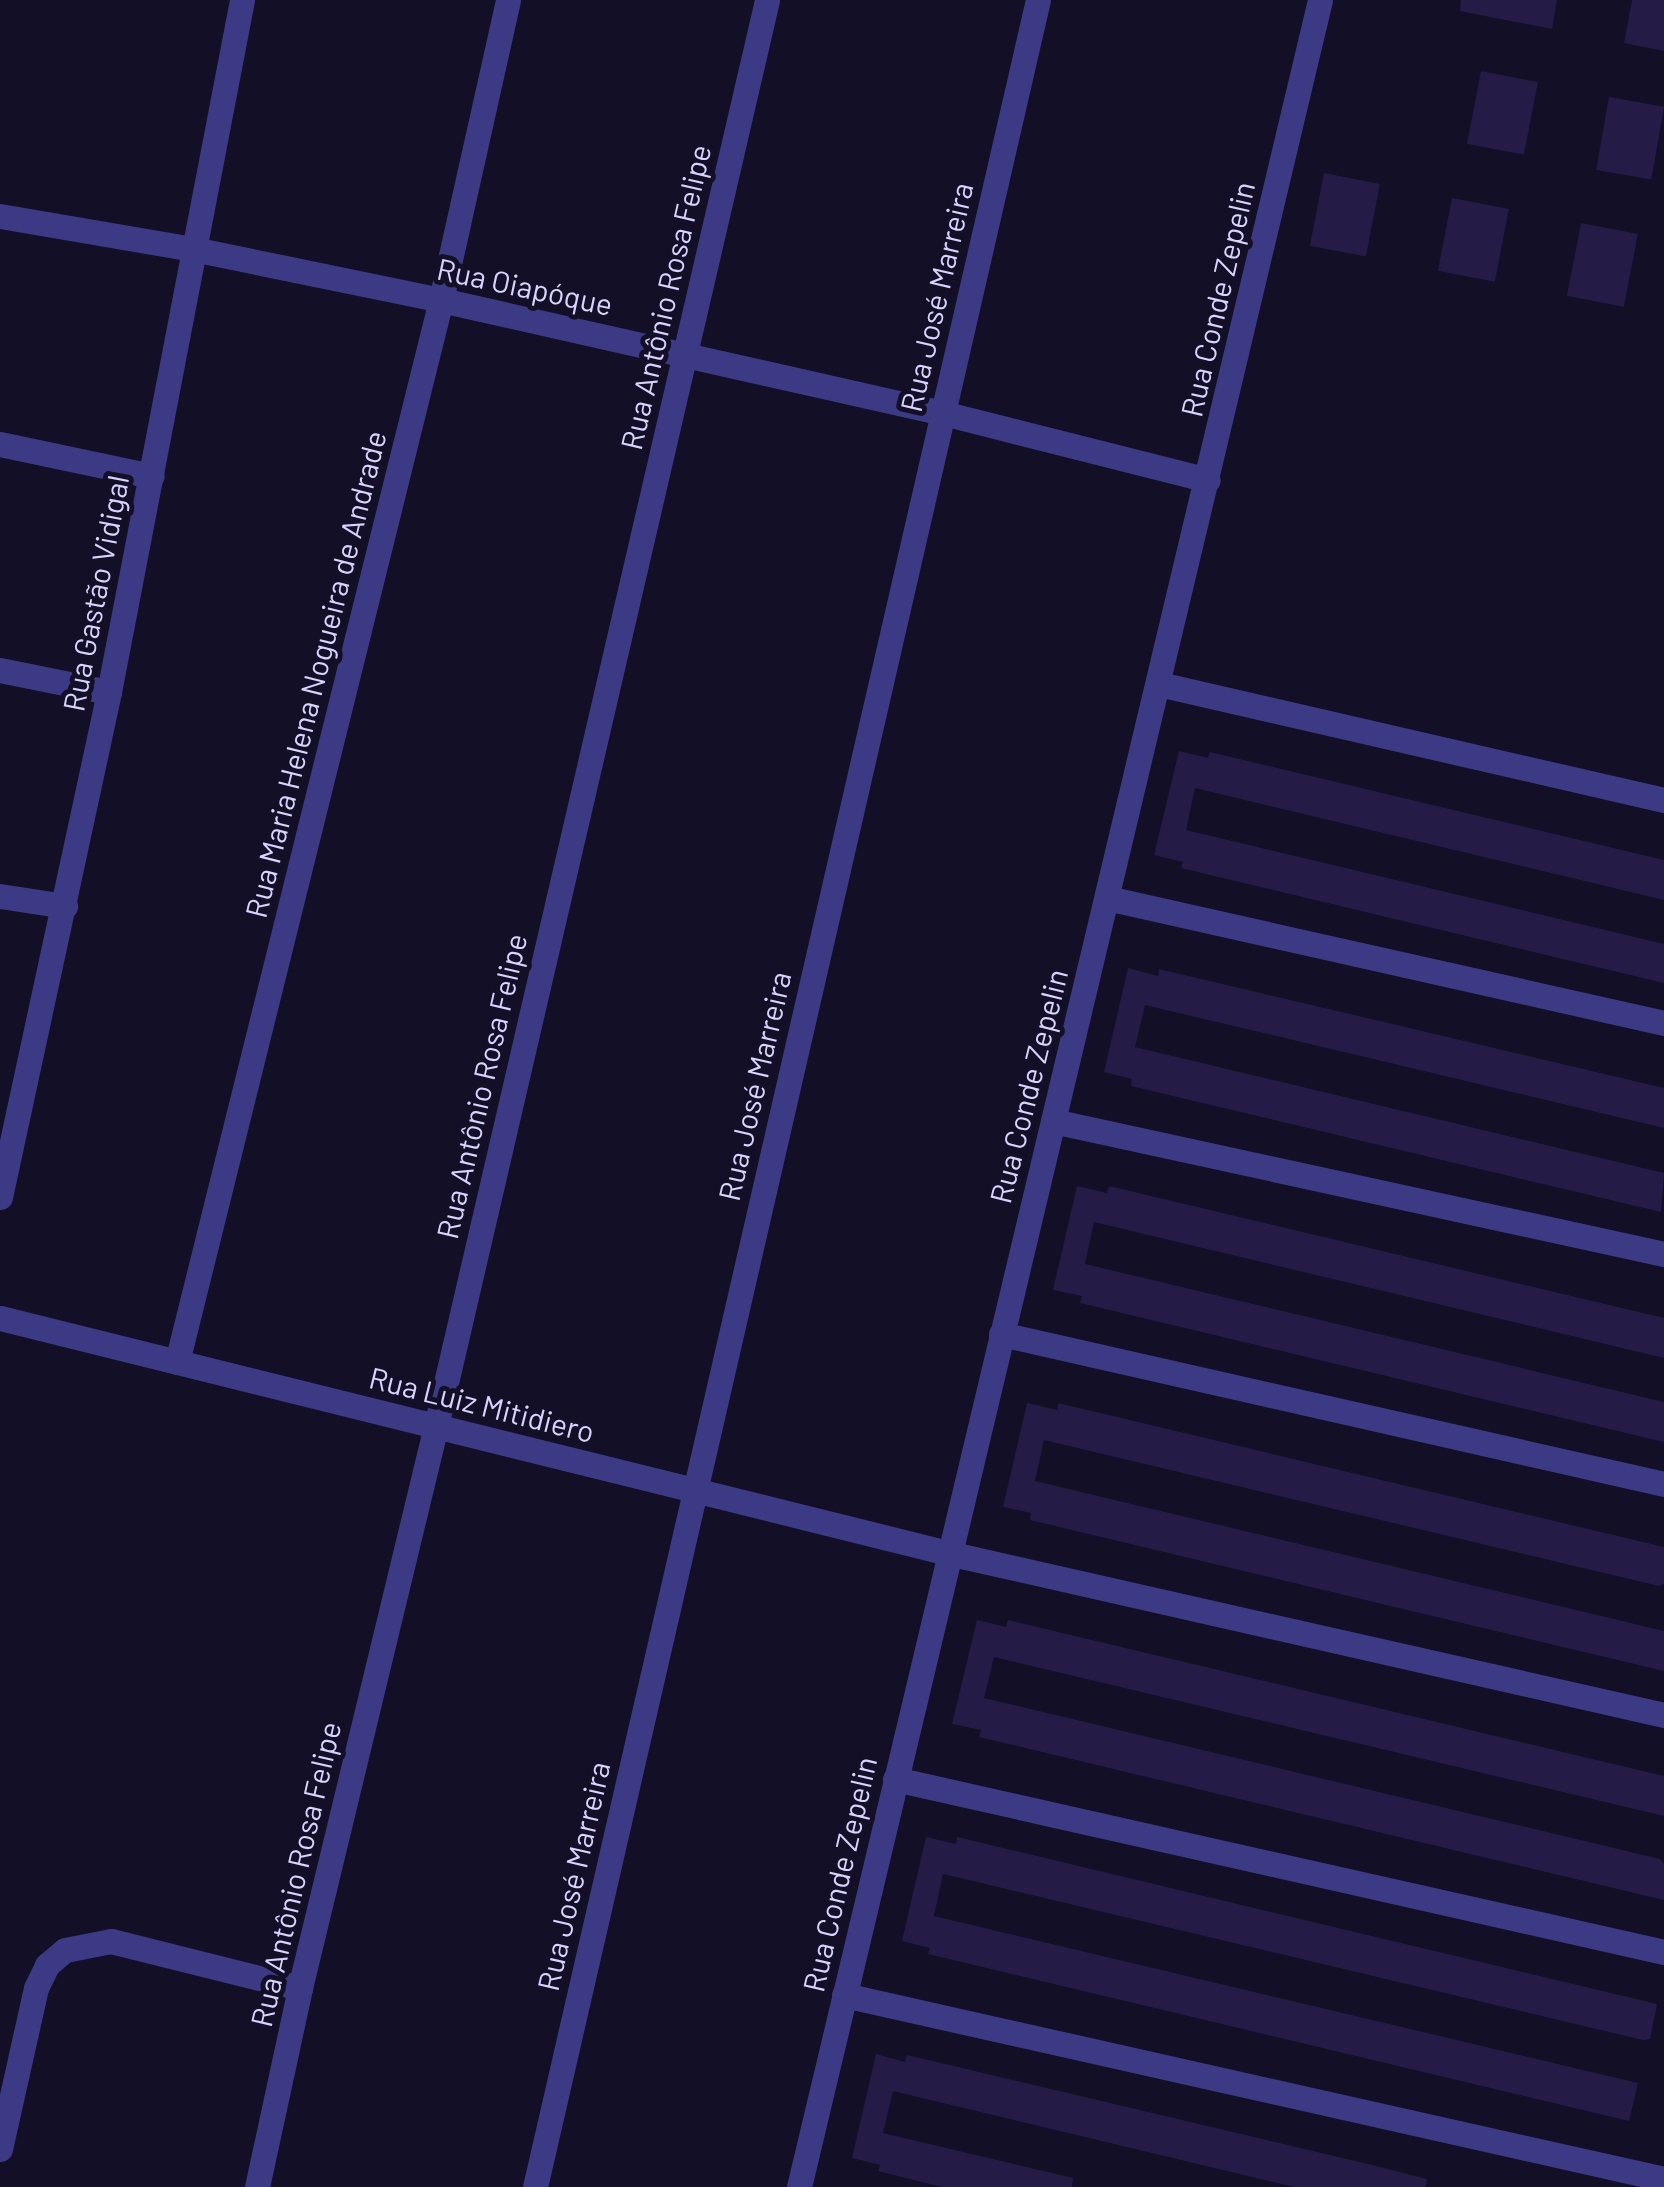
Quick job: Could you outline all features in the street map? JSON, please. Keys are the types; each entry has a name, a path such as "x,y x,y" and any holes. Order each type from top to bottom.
{"street":[{"name":"Rua Gastão Vidigal","path":"0,1197 10,1124 64,906 152,476 242,0"},
{"name":"Rua Maria Helena Nogueira de Andrade","path":"177,1362 441,300 508,0"},
{"name":"Rua Antônio Rosa Felipe","path":"257,2187 300,1988 436,1426 767,0"},
{"name":"Rua José Marreira","path":"535,2187 1038,0"},
{"name":"Rua Conde Zepelin","path":"799,2187 1320,0"},
{"name":"Rua Oiapóque","path":"0,216 193,249 441,300 943,413 1208,480"},
{"path":"0,444 152,476"},
{"path":"0,670 108,692"},
{"path":"1159,684 1664,800"},
{"path":"0,896 64,906"},
{"path":"1107,898 1664,1024"},
{"path":"1053,1121 1664,1254"},
{"name":"Rua Luiz Mitidiero","path":"0,1318 948,1554 1664,1715"},
{"path":"1001,1334 1664,1484"},
{"path":"895,1779 1664,1952"},
{"path":"0,2148 36,1988 48,1965 65,1950 85,1943 112,1942 300,1988"},
{"path":"844,1994 1664,2179"}],"building":[{"path":"1461,0 1557,0 1552,29 1460,11"},
{"path":"1632,0 1664,0 1664,51 1624,43"},
{"path":"1481,71 1538,82 1524,155 1467,144"},
{"path":"1609,97 1664,107 1651,180 1596,170"},
{"path":"1324,173 1380,184 1366,257 1310,246"},
{"path":"1452,198 1509,209 1495,282 1438,271"},
{"path":"1581,223 1638,234 1624,307 1567,296"},
{"path":"1179,751 1208,758 1210,752 1664,860 1664,900 1195,788 1186,830 1664,944 1664,983 1181,868 1183,862 1154,855"},
{"path":"1128,968 1158,976 1159,969 1664,1088 1664,1128 1145,1005 1135,1047 1664,1173 1661,1212 1131,1086 1132,1079 1104,1072"},
{"path":"1077,1186 1107,1193 1109,1186 1664,1318 1664,1358 1094,1222 1085,1264 1664,1402 1664,1442 1080,1303 1082,1296 1053,1290"},
{"path":"1027,1403 1057,1410 1058,1403 1664,1547 1664,1584 1659,1586 1044,1440 1035,1481 1664,1631 1664,1671 1030,1520 1031,1513 1003,1507"},
{"path":"977,1620 1006,1627 1008,1620 1664,1776 1664,1816 994,1657 984,1698 1660,1859 1664,1864 1664,1900 979,1737 981,1730 952,1724"},
{"path":"926,1837 956,1844 957,1837 1657,2004 1650,2039 1643,2040 943,1874 934,1916 1638,2083 1629,2121 928,1954 930,1948 902,1941"},
{"path":"876,2054 905,2062 907,2055 1368,2164 1427,2179 1426,2187 1294,2187 893,2091 883,2133 1073,2178 1072,2187 942,2187 878,2171 880,2165 852,2158"}]}
